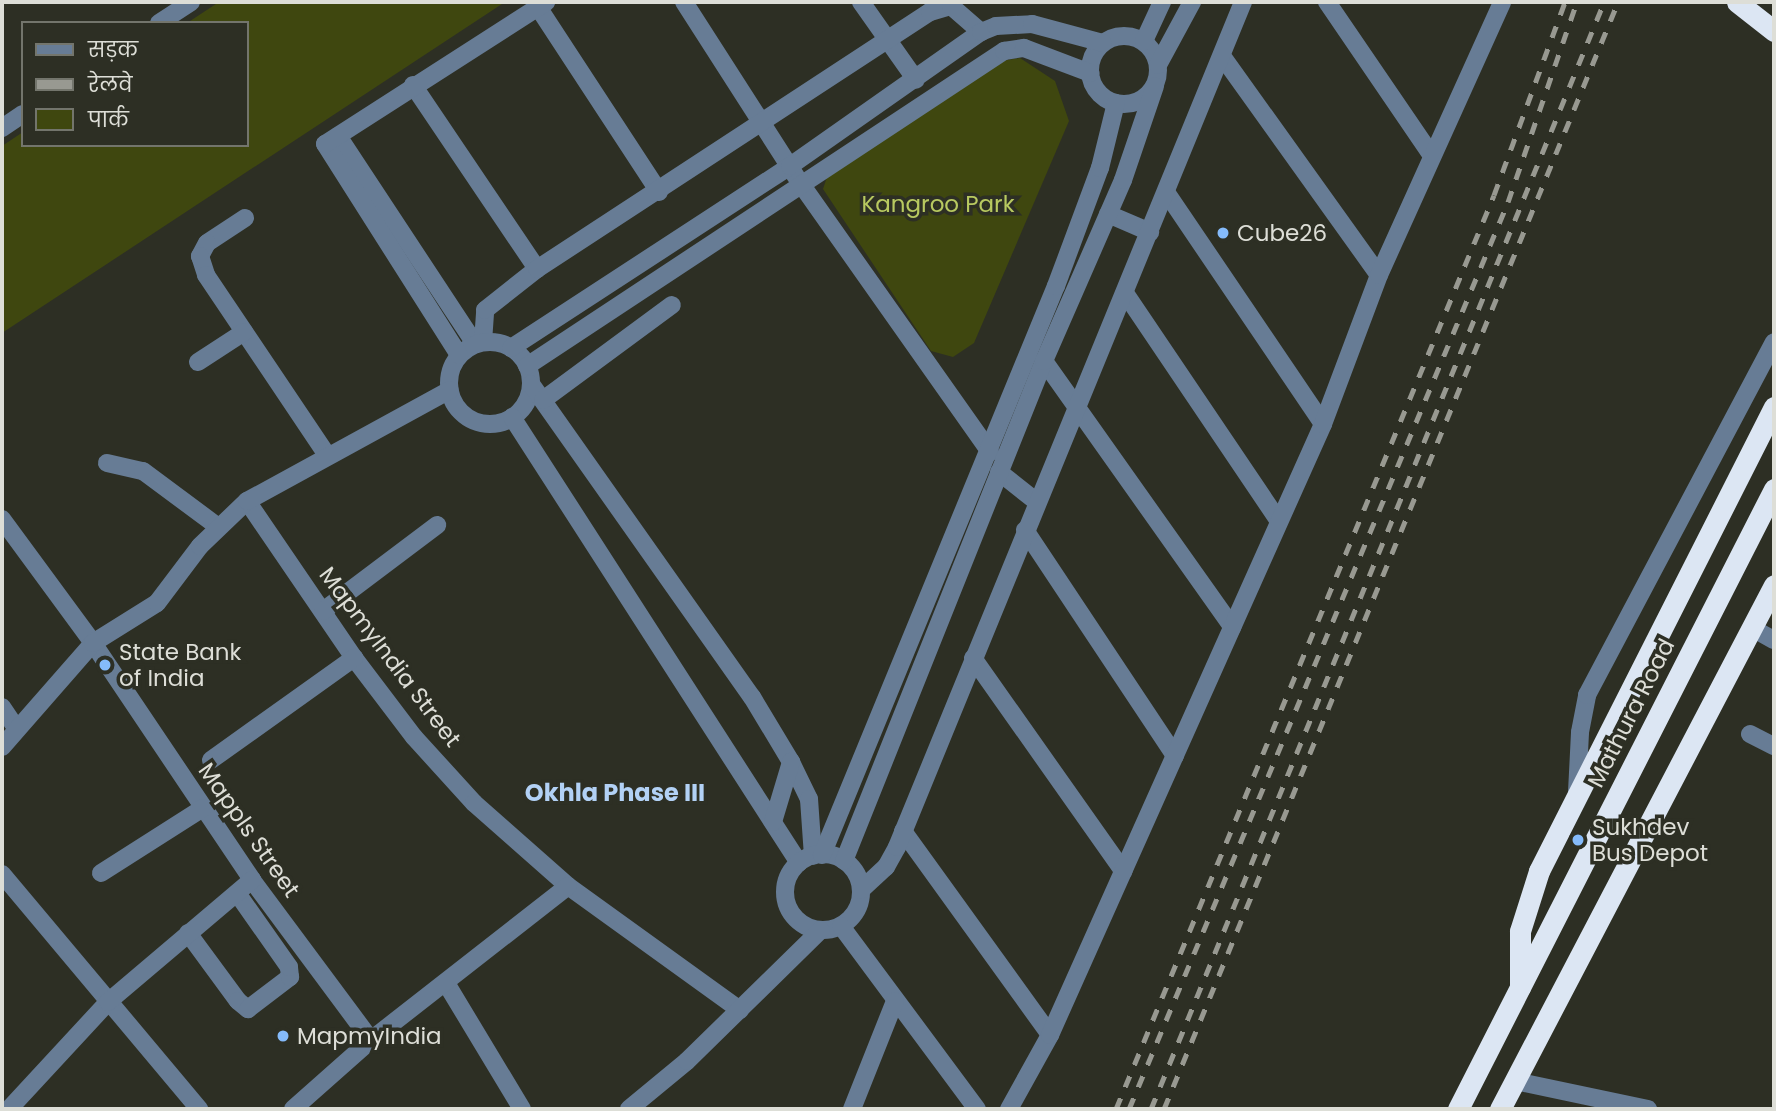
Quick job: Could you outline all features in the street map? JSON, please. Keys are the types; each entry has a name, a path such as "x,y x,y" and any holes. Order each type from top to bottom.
{"highway":[{"path":"1737,2 1774,31"},
{"path":"1520,990 1520,931 1539,871 1774,407"},
{"name":"Mathura Road","path":"1458,1109 1774,489"},
{"path":"1500,1109 1774,585"}],"street":[{"path":"162,21 191,2"},
{"path":"684,2 801,184 990,452"},
{"path":"862,2 916,80"},
{"path":"1144,41 1162,2"},
{"path":"844,861 1044,362 1123,180 1155,86 1158,65 1192,2"},
{"path":"861,890 892,858 904,831 1243,2"},
{"path":"1326,2 1432,156"},
{"path":"1009,1109 1050,1035 1323,424 1379,275 1502,2"},
{"path":"332,141 413,85 542,4 659,192"},
{"path":"479,343 485,310 537,269 891,41 930,12 951,6 981,32"},
{"path":"1090,73 1024,48 1004,51 801,184 529,375 525,403 512,417 488,424 476,421 456,406 450,390 451,370 459,355 479,343 511,348 790,166 981,32 1014,23 1061,30 1103,43 1124,36 1144,41 1158,65"},
{"path":"1048,55 1061,30"},
{"path":"1103,43 1092,59 1090,73 1097,91 1116,103 1139,100 1155,86"},
{"path":"1222,56 1379,275"},
{"path":"413,85 537,269"},
{"path":"512,417 637,618 773,822 812,858 844,861 855,872 861,890 856,912 841,926 821,930 802,924 789,908 785,888 812,858 990,452 1100,168 1116,103"},
{"path":"2,128 21,115"},
{"path":"332,141 479,343"},
{"path":"332,141 459,355"},
{"path":"1100,168 1123,180"},
{"path":"1166,192 1323,424"},
{"path":"1108,214 1150,232"},
{"path":"245,218 207,243 200,257 206,275 327,455"},
{"path":"1125,293 1279,521"},
{"path":"543,400 672,305"},
{"path":"198,362 244,332"},
{"path":"1577,795 1580,732 1587,695 1774,342"},
{"path":"511,348 543,400 744,686 791,762 809,799 812,858"},
{"path":"1044,362 1078,403 1232,627"},
{"path":"2,747 93,643 157,603 217,526 247,500 450,390"},
{"path":"107,463 144,471 178,492 217,526"},
{"path":"999,472 1037,502"},
{"name":"MapmyIndia Street","path":"247,500 354,658 414,737 474,803 568,886 740,1010"},
{"name":"Mappls Street","path":"2,519 93,643 252,880 370,1040"},
{"path":"323,611 437,525"},
{"path":"1025,530 1175,756"},
{"path":"1752,628 1774,640"},
{"path":"973,657 1123,871"},
{"path":"211,760 354,658"},
{"path":"2,707 16,729"},
{"path":"1750,734 1774,746"},
{"path":"773,822 791,762"},
{"path":"102,873 203,808"},
{"path":"904,831 1050,1035"},
{"path":"2,874 199,1109"},
{"path":"9,1109 108,1002 252,880"},
{"path":"293,1109 370,1040 568,886"},
{"path":"188,933 238,1001 248,1009 290,978 289,967 237,893"},
{"path":"841,926 977,1109"},
{"path":"629,1109 740,1010 821,930"},
{"path":"446,983 522,1109"},
{"path":"852,1109 895,1001"},
{"path":"1515,1081 1648,1109"}],"green space":[{"path":"219,2 505,2 2,333 2,146 21,133 21,147 248,147 248,21 190,21"},
{"name":"Kangroo Park","path":"1020,58 1055,81 1069,121 974,343 953,357 931,351 823,189 830,168 995,62"}],"railway":[{"path":"1116,1109 1494,195 1565,2"},
{"path":"1129,1109 1508,202 1577,2"},
{"path":"1151,1109 1604,2"},
{"path":"1164,1109 1618,2"}],"place":[{"name":"Cube26","path":"1223,233"},
{"name":"State Bank of India","path":"105,665"},
{"name":"Sukhdev Bus Depot","path":"1578,840"},
{"name":"MapmyIndia","path":"283,1036"}],"district":[{"name":"Okhla Phase III","path":"615,793"}]}
